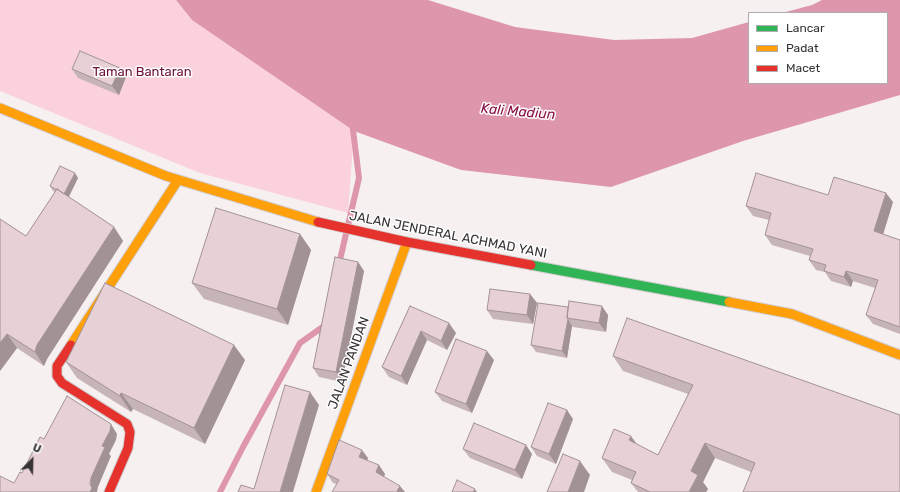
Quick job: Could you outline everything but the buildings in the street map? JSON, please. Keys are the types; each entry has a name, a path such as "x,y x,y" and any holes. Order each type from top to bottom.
{"main road":[{"name":"JALAN JENDERAL ACHMAD YANI","path":"0,108 166,176 307,220 407,242 792,314 900,355"},
{"path":"109,492 128,448 130,432 127,424 62,383 57,376 57,366 178,180"},
{"name":"JALAN PANDAN","path":"316,492 407,242"}],"green space":[{"name":"Taman Bantaran","path":"0,0 176,0 192,20 354,131 348,213 200,173 0,91"}],"water":[{"name":"Kali Madiun","path":"176,0 428,0 515,27 614,40 692,38 748,22 748,84 888,84 888,12 786,12 812,5 822,0 900,0 900,95 743,141 611,187 461,170 354,131 192,20"}],"waterway":[{"path":"339,264 359,178 352,122"},
{"path":"220,492 300,343 324,326 325,322"}],"traffic: fast":[{"path":"531,265 729,302"}],"traffic: slow":[{"path":"0,108 166,176 318,222"},
{"path":"71,345 178,180"},
{"path":"316,492 407,242"},
{"path":"729,302 792,314 900,355"}],"traffic: jam":[{"path":"318,222 407,242 531,265"},
{"path":"71,345 57,366 57,376 62,383 127,424 130,432 128,448 109,492"}]}
